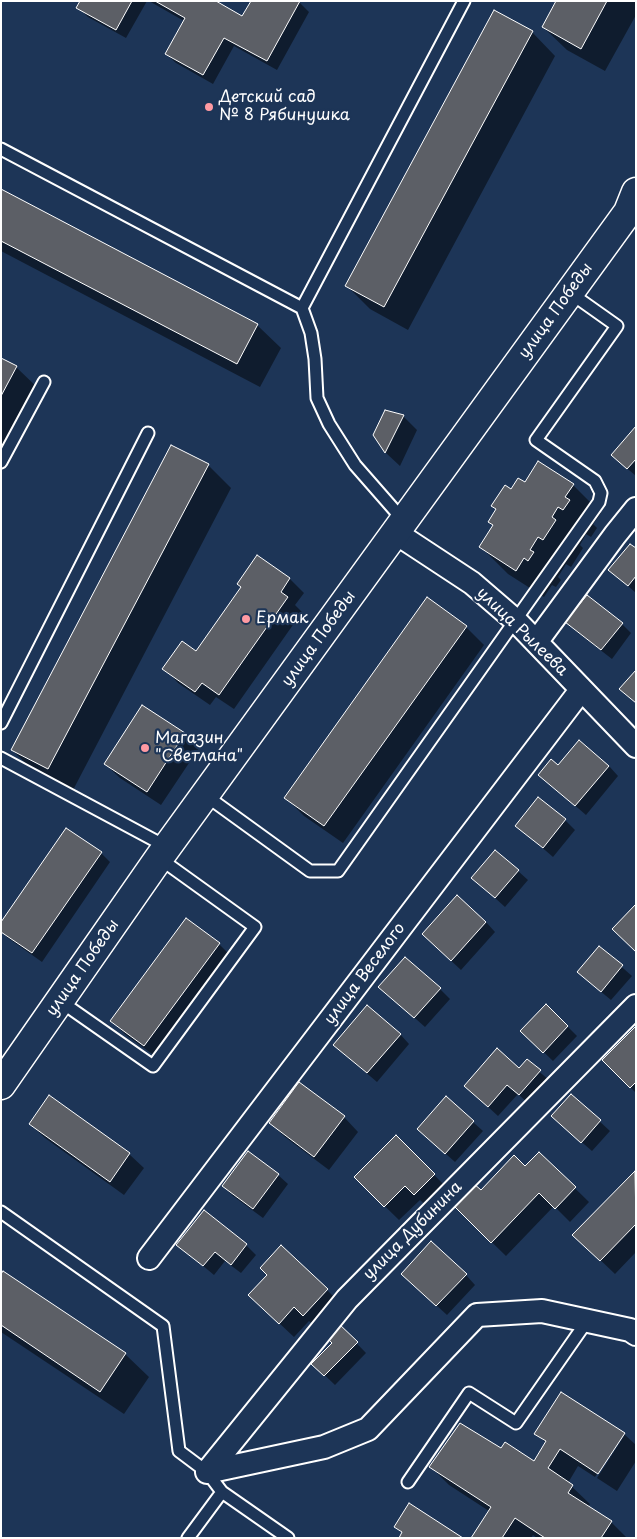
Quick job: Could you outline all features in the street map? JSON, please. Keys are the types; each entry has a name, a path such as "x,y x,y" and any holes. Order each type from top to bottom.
{"street":[{"name":"улица Победы","path":"1,1085 163,852 628,212 636,192"},
{"path":"537,641 615,534 636,509"},
{"name":"улица Рылеева","path":"400,527 515,620 636,746"},
{"name":"улица Веселого","path":"149,1258 581,690"},
{"name":"улица Дубинина","path":"207,1472 347,1299 636,1006"},
{"path":"207,1472 324,1447 368,1428 477,1315 542,1311 587,1321 634,1328"}],"lane":[{"path":"400,527 329,424 317,398 315,359 302,308 464,1"},
{"path":"1,149 302,308"},
{"path":"204,795 310,871 338,872 599,502 601,493 595,482 536,440 617,326 569,292"},
{"path":"1,462 44,382"},
{"path":"1,723 148,433"},
{"path":"1,758 163,852 255,928 153,1066 60,1001"},
{"path":"1,1212 163,1326 179,1451 207,1472 222,1492 288,1538"},
{"path":"408,1482 469,1393 516,1423 587,1321"},
{"path":"188,1538 222,1492"}],"building":[{"path":"80,1 132,1 116,30 76,8"},
{"path":"155,1 216,1 242,16 251,1 300,1 267,61 224,38 203,75 165,54 185,18"},
{"path":"556,1 607,1 581,49 542,27"},
{"path":"494,10 533,31 384,307 345,286"},
{"path":"1,189 258,324 237,364 1,241"},
{"path":"1,358 17,366 1,396"},
{"path":"385,410 404,415 385,453 373,435"},
{"path":"636,426 636,459 627,469 611,455"},
{"path":"171,445 209,464 48,769 11,750"},
{"path":"538,461 574,484 565,497 570,500 563,510 558,507 552,517 556,520 543,540 538,537 530,550 534,552 528,561 524,558 516,571 479,547 493,525 488,522 496,509 491,506 505,485 511,489 518,478 525,482"},
{"path":"630,544 636,548 636,576 628,586 608,570"},
{"name":"Ермак","path":"257,555 290,578 281,592 288,597 219,695 202,683 195,692 162,669 182,641 196,651 241,587 237,584"},
{"path":"587,595 623,623 601,650 565,622"},
{"path":"427,597 467,626 324,826 284,798"},
{"path":"636,670 636,703 619,689"},
{"name":"Магазин \"Светлана\"","path":"142,705 185,733 147,792 104,764"},
{"path":"579,740 609,766 575,806 538,775 551,759 558,765"},
{"path":"538,797 566,819 543,848 515,826"},
{"path":"66,828 102,852 32,953 1,932 1,922"},
{"path":"495,850 519,870 495,898 471,878"},
{"path":"457,895 486,922 451,961 422,934"},
{"path":"636,904 636,952 612,929"},
{"path":"186,918 220,943 144,1046 110,1021"},
{"path":"599,946 623,965 601,992 577,972"},
{"path":"405,957 441,988 414,1018 378,987"},
{"path":"546,1004 568,1026 543,1053 520,1031"},
{"path":"367,1005 401,1034 367,1073 333,1045"},
{"path":"636,1026 636,1082 630,1088 602,1060"},
{"path":"497,1048 519,1068 527,1059 541,1070 519,1095 507,1085 488,1107 464,1086"},
{"path":"299,1082 345,1116 314,1157 269,1123"},
{"path":"571,1094 601,1120 581,1143 551,1116"},
{"path":"49,1095 130,1153 110,1182 29,1124"},
{"path":"446,1096 474,1121 445,1154 417,1129"},
{"path":"396,1135 435,1174 414,1195 405,1186 384,1207 354,1177"},
{"path":"248,1151 279,1174 253,1209 222,1186"},
{"path":"539,1152 576,1187 555,1209 539,1193 491,1243 452,1204 473,1183 481,1190 514,1155 525,1166"},
{"path":"635,1171 636,1224 600,1261 572,1235"},
{"path":"204,1210 247,1244 231,1265 215,1252 203,1266 176,1245"},
{"path":"431,1241 467,1274 436,1306 401,1274"},
{"path":"281,1245 328,1289 303,1316 294,1307 279,1324 248,1295 267,1275 260,1268"},
{"path":"3,1271 126,1353 100,1392 1,1325 1,1274"},
{"path":"338,1323 358,1342 324,1376 311,1364 332,1343 325,1336"},
{"path":"561,1392 625,1433 598,1474 560,1449 548,1468 573,1485 568,1493 612,1521 601,1538 545,1538 515,1518 502,1538 471,1538 491,1507 429,1467 460,1423 501,1448 505,1442 534,1461 546,1441 534,1434"},
{"path":"409,1503 463,1538 399,1538 402,1532 394,1527"}],"place":[{"name":"Детский сад № 8 Рябинушка","path":"209,107"},
{"name":"Ермак","path":"246,619"},
{"name":"Магазин \"Светлана\"","path":"145,748"}]}
